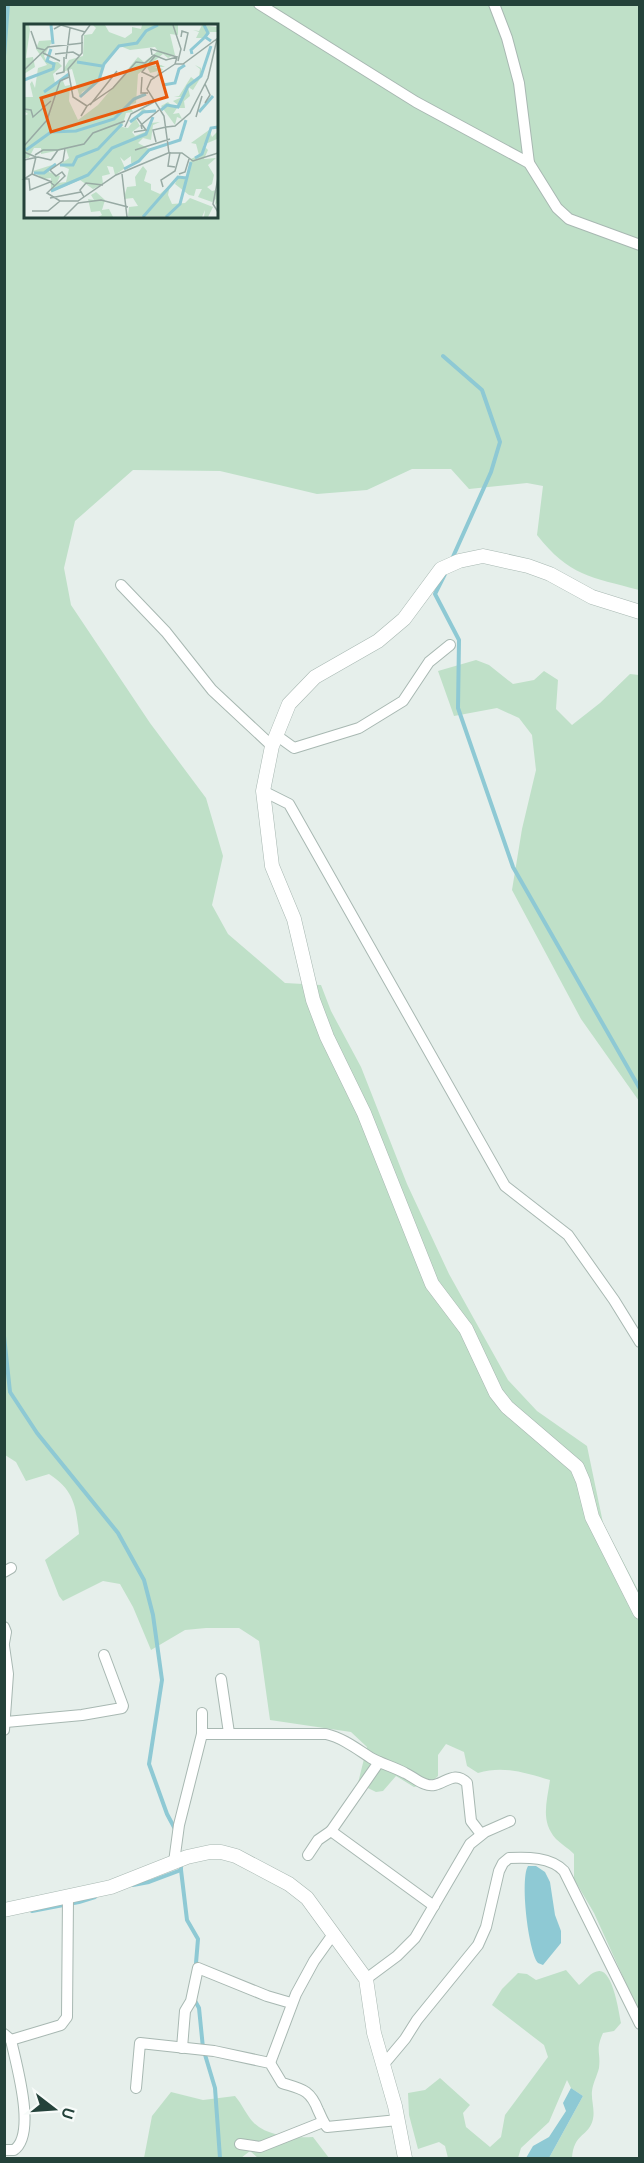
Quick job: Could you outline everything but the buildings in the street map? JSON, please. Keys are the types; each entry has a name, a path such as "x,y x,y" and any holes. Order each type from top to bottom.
{"street":[{"path":"259,4 416,102 529,163"},
{"path":"494,4 507,38 519,83 529,163 557,208 569,219 639,244"},
{"path":"639,612 592,597 550,574 528,566 483,556 459,561 441,569 404,619 378,641 315,677 289,704 274,740 263,790 272,866 294,919 313,1000 327,1037 364,1113 432,1284 466,1329 496,1393 507,1407 577,1467 592,1517 639,1612"},
{"path":"121,585 166,632 212,690 274,740 295,748 359,728 404,701 429,662 450,645"},
{"path":"263,790 289,804 505,1186 568,1235 614,1300 639,1342"},
{"path":"4,1627 8,1674 5,1726 122,1708 104,1655"},
{"path":"221,1679 229,1733"},
{"path":"179,1860 176,1838 202,1734 202,1713"},
{"path":"202,1734 327,1734 431,1786 453,1777 465,1781 469,1792 471,1821 481,1834"},
{"path":"308,1856 318,1840 331,1831 379,1762"},
{"path":"366,1979 397,1956 415,1938 470,1844 481,1834 510,1821"},
{"path":"331,1831 434,1906"},
{"path":"4,1910 69,1903 179,1860 221,1852 236,1856 274,1876 307,1898 366,1979 374,2033 398,2120 405,2158"},
{"path":"384,2064 478,1945 486,1927 499,1871 509,1858 551,1862 559,1865 564,1871 639,2024"},
{"path":"4,2150 14,2150 18,2146 24,2126 24,2106 8,2037 61,2025 67,2017 69,1903"},
{"path":"270,2062 291,2003 314,1961 334,1933"},
{"path":"186,2048 185,2011 191,2001 195,1972 200,1969 291,2003"},
{"path":"136,2088 139,2044 214,2051 270,2062 282,2083 310,2094 327,2127 398,2120"},
{"path":"240,2144 260,2147 323,2122"}],"green space":[{"path":"4,5 639,5 639,590 582,573 549,549 537,535 543,486 527,483 469,489 451,469 412,469 367,490 317,494 220,471 133,470 75,521 64,568 71,605 150,723 206,798 223,856 212,905 228,934 285,983 321,985 331,1011 361,1067 407,1184 449,1274 508,1380 537,1411 587,1446 603,1523 639,1592 639,2012 594,1913 574,1879 574,1854 556,1839 548,1825 546,1804 550,1780 506,1770 478,1773 467,1766 464,1752 446,1744 438,1755 438,1776 430,1783 414,1787 396,1776 383,1791 376,1792 358,1783 367,1747 351,1732 270,1720 259,1641 239,1628 185,1630 151,1650 133,1607 120,1584 103,1581 63,1601 45,1560 79,1534 75,1507 69,1493 57,1480 49,1474 26,1481 16,1462 5,1455"},
{"path":"476,660 489,665 513,684 534,680 544,671 558,680 556,709 572,725 600,703 630,674 639,675 639,1101 581,1019 512,890 522,829 536,770 532,735 519,718 497,708 454,716 438,671"},
{"path":"566,1970 579,1985 593,1973 599,1971 604,1973 612,1984 621,2023 614,2031 603,2033 599,2048 599,2068 592,2091 593,2119 588,2129 578,2139 572,2158 549,2158 583,2096 571,2088 567,2080 549,2122 521,2148 518,2158 448,2158 445,2146 439,2142 418,2149 409,2115 408,2093 425,2090 440,2078 470,2105 463,2113 466,2127 490,2147 501,2137 505,2115 548,2057 544,2045 492,2005 502,1989 518,1973 527,1974 536,1980"},
{"path":"171,2092 203,2100 235,2096 251,2120 260,2128 282,2136 313,2137 329,2158 258,2158 250,2151 241,2158 144,2158 152,2116"}],"water":[{"path":"528,1866 536,1866 545,1872 550,1882 555,1915 561,1931 561,1943 543,1965 538,1963 534,1956 528,1930 525,1885"},
{"path":"571,2088 583,2096 549,2158 526,2158 533,2146 549,2137 566,2111 563,2103"}],"waterway":[{"path":"4,56 8,4"},
{"path":"443,356 482,390 500,442 491,472 452,559"},
{"path":"445,574 435,594 459,640 458,708 513,867 640,1089"},
{"path":"4,1336 10,1392 37,1433 118,1533 144,1580 153,1615 162,1680 149,1764 167,1814 175,1829"},
{"path":"133,1885 149,1882 181,1870 181,1862"},
{"path":"181,1870 187,1920 198,1939 196,1963 200,1966"},
{"path":"32,1911 95,1897"},
{"path":"194,1999 199,2008 203,2048 215,2088 220,2158"}]}
